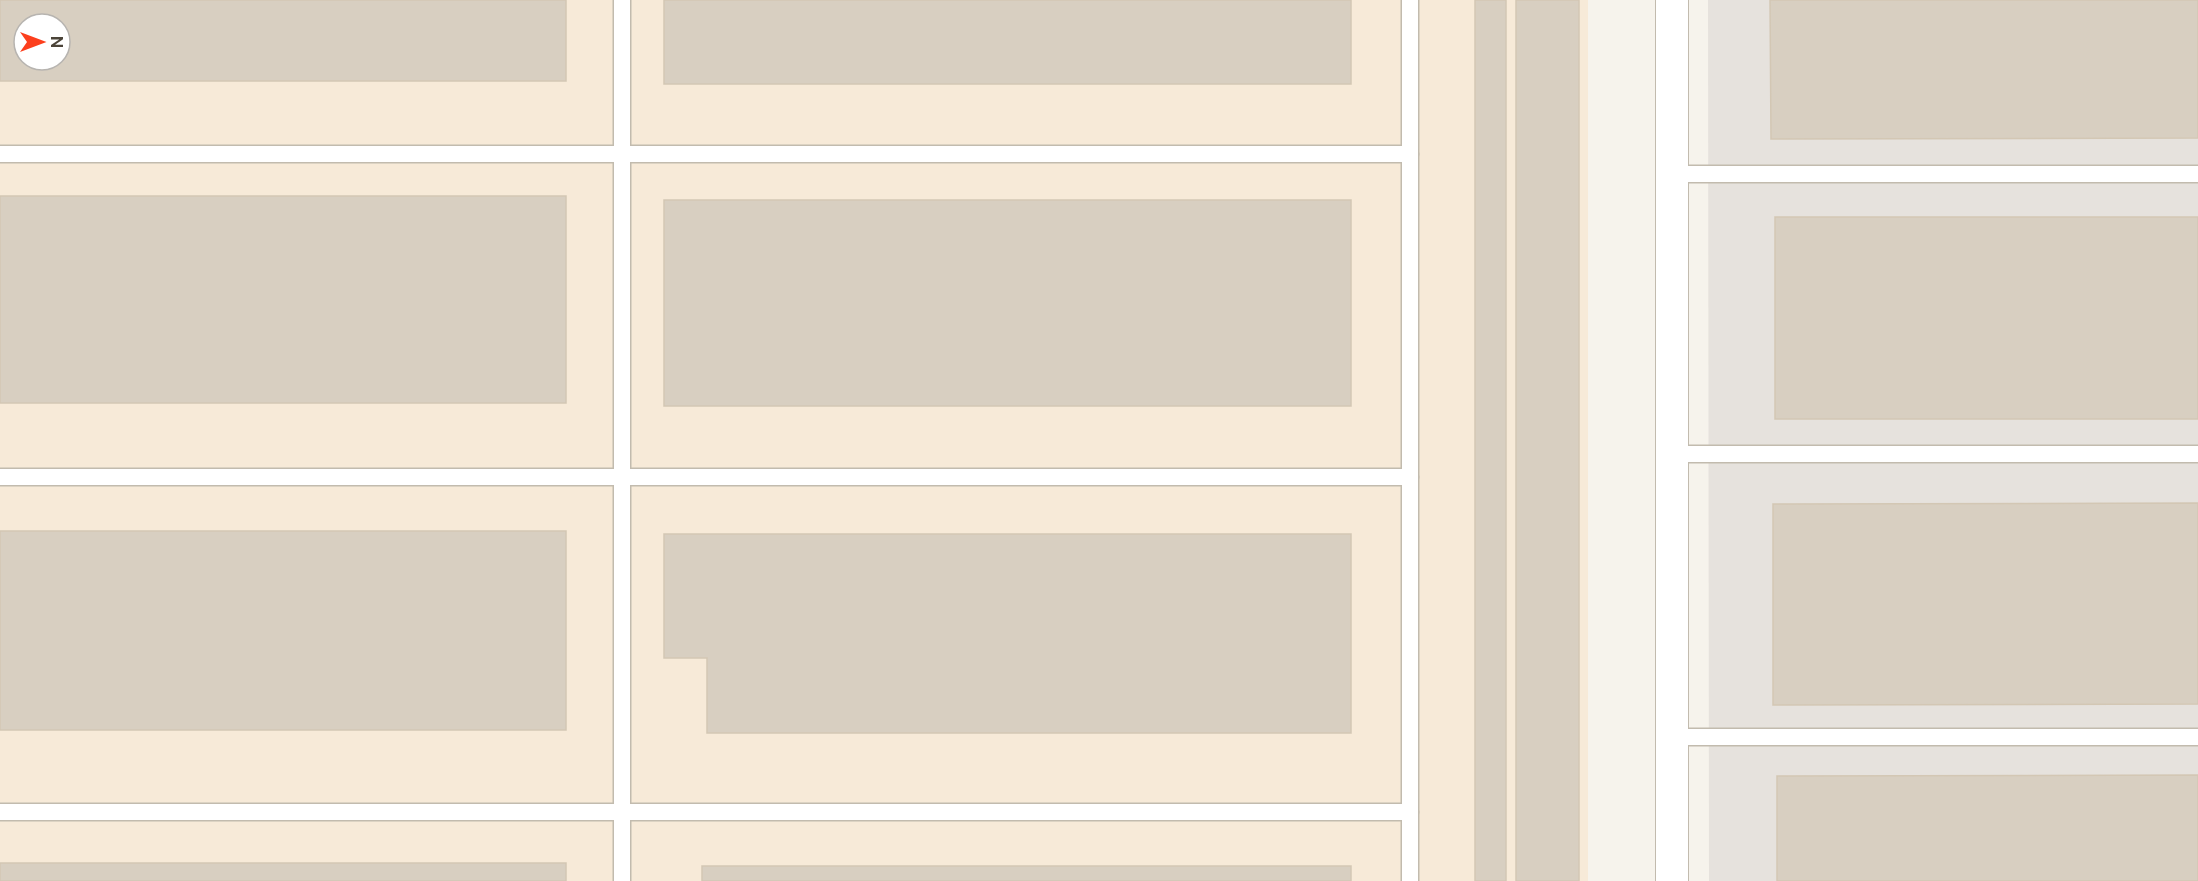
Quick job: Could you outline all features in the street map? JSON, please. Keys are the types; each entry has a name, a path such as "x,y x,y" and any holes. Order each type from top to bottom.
{"street":[{"path":"1672,0 1672,881"}],"lane":[{"path":"622,0 622,881"},
{"path":"1410,0 1410,881"},
{"path":"0,154 1410,154"},
{"path":"1672,174 2198,174"},
{"path":"1672,454 2198,454"},
{"path":"0,477 1410,477"},
{"path":"1672,737 2198,737"},
{"path":"0,812 1410,812"}],"shaded area":[{"path":"0,0 1588,0 1588,881 0,881"},
{"path":"1708,0 2198,0 2198,881 1709,881"}],"building":[{"path":"0,0 566,0 566,81 0,81"},
{"path":"664,0 1351,0 1351,84 664,84"},
{"path":"1475,0 1506,0 1506,881 1475,881"},
{"path":"1516,0 1579,0 1579,881 1516,881"},
{"path":"1770,0 2198,0 2198,138 1771,139"},
{"path":"0,196 566,196 566,403 0,403"},
{"path":"664,200 1351,200 1351,406 664,406"},
{"path":"1775,217 2198,217 2198,419 1775,419"},
{"path":"2198,503 2198,704 1773,705 1773,504"},
{"path":"0,531 566,531 566,730 0,730"},
{"path":"664,534 1351,534 1351,733 707,733 707,658 664,658"},
{"path":"2198,775 2198,881 1777,881 1777,776"},
{"path":"0,863 566,863 566,881 0,881"},
{"path":"702,866 1351,866 1351,881 702,881"}]}
